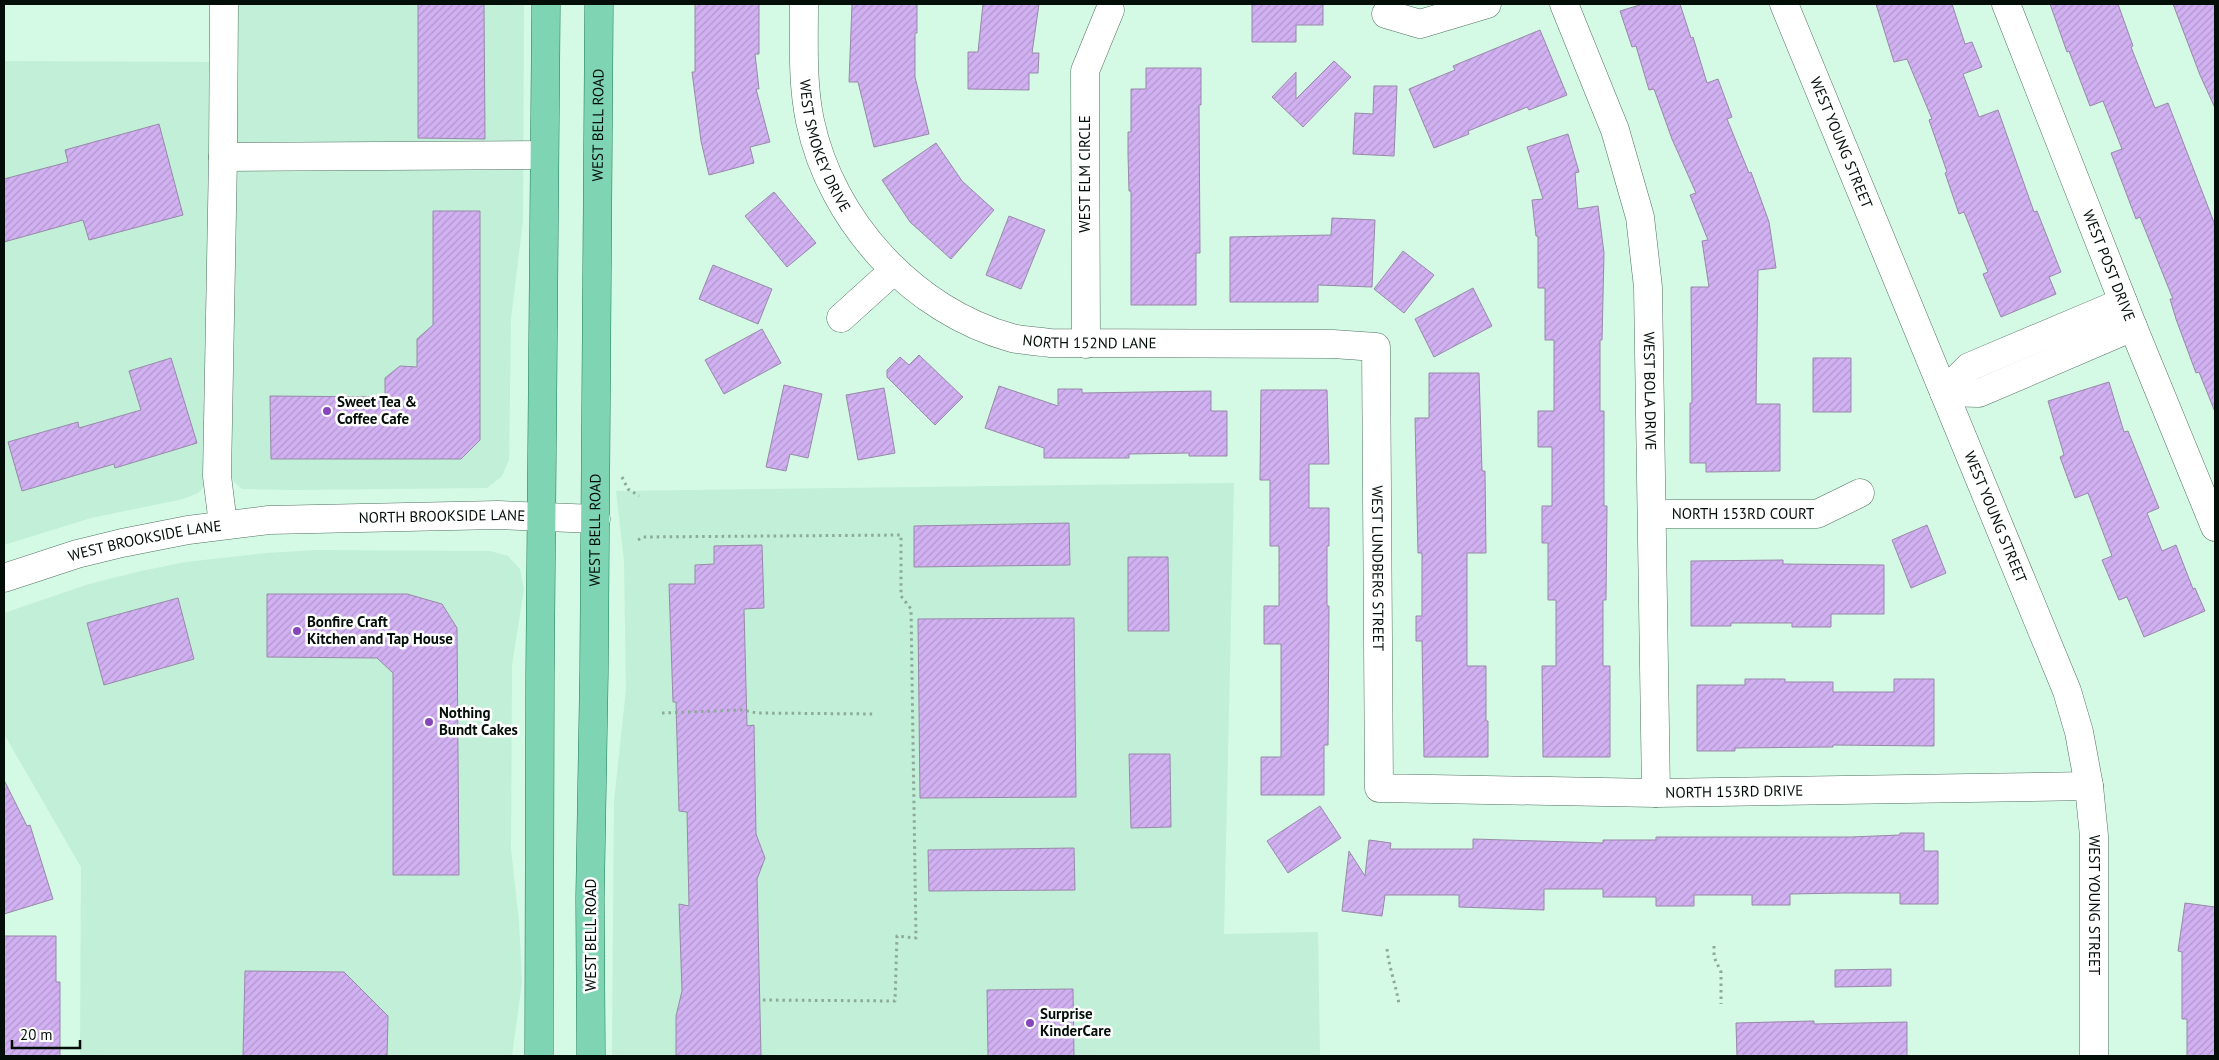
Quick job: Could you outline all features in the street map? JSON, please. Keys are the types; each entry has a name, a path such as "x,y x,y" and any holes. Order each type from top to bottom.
{"main road":[{"path":"539,1056 546,4"},
{"name":"WEST BELL ROAD","path":"591,1056 590,898 596,519 599,4"}],"street":[{"path":"222,524 217,476 224,4"},
{"name":"WEST SMOKEY DRIVE","path":"804,4 805,86 810,121 819,155 854,223 893,271"},
{"path":"1386,14 1420,24 1487,4"},
{"name":"WEST BOLA DRIVE","path":"1564,4 1615,130 1640,217 1648,287 1656,793"},
{"name":"WEST YOUNG STREET","path":"1784,4 2067,691 2089,786 2094,836 2094,1056"},
{"name":"WEST POST DRIVE","path":"2006,4 2128,315 2215,527"},
{"name":"WEST ELM CIRCLE","path":"1086,344 1085,70 1110,10"},
{"path":"223,156 544,155"},
{"path":"841,318 893,271"},
{"name":"NORTH 152ND LANE","path":"893,271 940,305 974,324 1013,339 1086,344 1332,344 1376,347"},
{"path":"1944,392 1979,393 2128,315"},
{"name":"WEST LUNDBERG STREET","path":"1376,347 1379,788"},
{"name":"NORTH 153RD COURT","path":"1652,514 1817,514 1860,492"},
{"name":"NORTH BROOKSIDE LANE","path":"289,518 498,515 596,519"},
{"name":"WEST BROOKSIDE LANE","path":"4,578 77,554 122,543 222,524 289,518"},
{"name":"NORTH 153RD DRIVE","path":"1379,788 1656,793 2089,786"}],"path":[{"path":"621,472 628,489 639,496"},
{"path":"638,540 643,537 901,535 901,596 911,609 916,938 897,936 896,1001 760,1000"},
{"path":"662,713 742,710 757,713 874,714"},
{"path":"1714,946 1714,957 1721,972 1721,1004"},
{"path":"1387,949 1390,971 1396,986 1399,1004"}],"shaded area":[{"path":"231,4 524,4 523,220 511,319 509,460 502,476 487,488 242,489 232,480 230,458"},
{"path":"4,61 209,62 207,460 204,487 198,493 183,499 91,518 4,545"},
{"path":"1234,483 1224,934 1318,932 1320,1056 612,1056 614,801 626,690 624,561 616,491"},
{"path":"316,550 490,551 508,556 520,569 524,589 512,665 511,849 519,922 522,982 512,1056 80,1056 81,867 4,734 4,613 89,584 141,571 186,562 267,553"}],"building":[{"path":"418,4 484,4 485,139 418,138"},
{"path":"695,4 759,4 759,54 755,54 759,89 756,89 770,142 750,147 754,163 709,175 701,141 692,72 695,72"},
{"path":"852,4 917,4 915,77 929,134 874,147 858,82 849,82"},
{"path":"983,4 1039,4 1032,53 1039,53 1038,73 1029,73 1029,90 968,89 968,52 978,52"},
{"path":"1252,4 1323,4 1323,25 1296,25 1296,42 1252,42"},
{"path":"1643,4 1680,4 1691,38 1693,37 1707,83 1718,79 1732,117 1727,119 1749,173 1751,172 1769,222 1776,268 1758,270 1756,404 1780,404 1780,471 1706,472 1706,463 1690,463 1690,403 1692,403 1691,287 1709,287 1702,241 1708,240 1690,195 1696,193 1672,139 1654,89 1649,90 1636,46 1632,47 1620,11"},
{"path":"1876,4 1952,4 1965,44 1972,42 1982,67 1963,74 1979,117 1998,110 2034,212 2037,211 2061,272 2049,277 2056,294 2001,317 1983,274 1988,272 1964,212 1959,214 1929,120 1932,119 1907,59 1894,62"},
{"path":"2050,4 2118,4 2133,46 2131,47 2155,108 2168,103 2215,225 2215,412 2199,372 2196,373 2176,319 2170,299 2173,299 2140,217 2136,219 2111,153 2122,149 2103,101 2090,106 2069,51 2067,52"},
{"path":"2173,4 2215,4 2215,108 2200,75"},
{"path":"1540,30 1567,95 1529,110 1527,107 1468,131 1469,134 1434,148 1409,89 1455,70 1453,66"},
{"path":"1334,61 1351,77 1303,127 1272,97 1296,72 1296,99"},
{"path":"1146,68 1201,68 1201,105 1199,105 1200,253 1196,253 1196,305 1131,305 1131,191 1129,191 1128,132 1131,132 1131,89 1146,89"},
{"path":"1374,86 1397,86 1394,156 1353,154 1355,113 1373,114"},
{"path":"159,124 183,215 89,240 83,220 4,242 4,179 68,162 65,150"},
{"path":"1568,134 1579,172 1575,173 1578,209 1598,206 1604,253 1602,340 1600,340 1600,411 1604,411 1604,506 1607,506 1606,600 1603,600 1603,666 1610,666 1610,757 1543,757 1542,666 1556,666 1556,600 1548,600 1548,543 1542,543 1542,506 1552,506 1552,447 1538,447 1538,411 1554,411 1554,340 1545,340 1545,288 1538,288 1538,236 1536,236 1532,200 1543,199 1527,147"},
{"path":"936,143 962,181 994,210 951,259 910,222 882,180"},
{"path":"774,192 816,243 787,267 745,216"},
{"path":"433,211 480,211 480,440 461,459 271,459 270,396 385,397 385,378 400,366 417,367 417,339 433,325"},
{"path":"1009,216 1045,230 1021,289 986,275"},
{"path":"1332,218 1375,220 1372,287 1318,285 1318,302 1230,302 1230,237 1331,235"},
{"path":"1403,251 1434,275 1404,313 1374,289"},
{"path":"713,265 772,289 758,324 699,299"},
{"path":"1473,288 1492,326 1434,357 1415,319"},
{"path":"762,329 781,363 724,394 705,360"},
{"path":"919,355 963,397 935,425 887,377 887,370 900,357 909,365"},
{"path":"171,358 197,443 115,468 114,464 22,491 8,442 78,422 79,428 141,410 129,371"},
{"path":"1813,358 1851,358 1851,412 1813,412"},
{"path":"1429,373 1479,373 1482,471 1485,471 1486,553 1467,553 1467,666 1486,666 1488,757 1424,757 1422,641 1416,641 1416,616 1422,616 1422,553 1418,553 1415,418 1429,418"},
{"path":"2109,382 2124,432 2128,431 2159,508 2147,513 2162,551 2176,545 2193,589 2195,588 2205,611 2144,637 2127,597 2119,600 2102,560 2112,556 2088,493 2075,498 2060,457 2064,455 2048,401"},
{"path":"784,385 822,394 808,458 790,454 786,471 766,467"},
{"path":"999,386 1058,406 1058,389 1082,389 1082,393 1211,391 1211,411 1227,411 1227,456 1189,456 1189,453 1129,454 1129,458 1044,458 1044,448 985,428"},
{"path":"884,388 895,453 858,460 846,395"},
{"path":"1261,390 1327,390 1329,464 1309,464 1309,508 1329,508 1329,546 1327,546 1327,606 1329,606 1328,745 1324,745 1324,795 1261,795 1261,757 1281,757 1281,644 1264,644 1264,606 1279,606 1279,546 1270,546 1270,480 1260,480"},
{"path":"1069,523 1070,565 914,567 914,526"},
{"path":"1927,525 1946,573 1911,588 1892,540"},
{"path":"762,545 764,608 744,609 747,726 754,725 756,834 765,858 757,879 761,1056 676,1056 676,1016 682,991 679,904 689,906 687,812 679,811 676,702 673,702 669,584 695,584 695,565 714,564 714,546"},
{"path":"1128,557 1168,557 1169,631 1128,631"},
{"path":"1783,560 1783,564 1884,565 1884,614 1831,614 1831,627 1792,627 1792,623 1731,623 1731,626 1691,626 1691,561"},
{"path":"267,594 407,594 442,604 457,628 459,875 393,875 393,673 377,658 267,657"},
{"path":"178,598 194,659 104,685 87,623"},
{"path":"1074,618 1076,797 920,798 918,619"},
{"path":"1745,679 1785,679 1785,682 1833,682 1833,692 1894,692 1894,679 1934,679 1934,746 1833,745 1833,747 1735,748 1735,751 1697,751 1697,685 1745,685"},
{"path":"1129,754 1170,754 1171,827 1131,828"},
{"path":"4,780 27,826 30,825 53,899 4,914"},
{"path":"1320,806 1341,838 1288,873 1267,841"},
{"path":"1900,833 1924,833 1924,851 1938,851 1938,904 1900,904 1900,893 1843,893 1790,894 1790,905 1752,905 1752,895 1694,895 1694,906 1656,906 1656,897 1603,897 1603,889 1544,889 1544,910 1459,907 1459,895 1385,895 1382,916 1342,911 1349,851 1365,876 1369,840 1391,843 1390,849 1473,849 1473,839 1603,843 1603,840 1656,840 1656,837 1851,837 1900,835"},
{"path":"1074,848 1075,890 929,891 928,850"},
{"path":"2185,903 2215,907 2215,1056 2187,1056 2187,1019 2182,1019 2182,952 2178,951"},
{"path":"4,936 56,936 56,982 60,982 60,1056 4,1056"},
{"path":"1891,969 1891,986 1835,987 1835,970"},
{"path":"245,971 344,972 388,1016 387,1056 243,1056"},
{"name":"Surprise KinderCare","path":"1073,989 1074,1056 988,1056 987,990"},
{"path":"1814,1021 1814,1024 1907,1022 1907,1056 1737,1056 1736,1023"}],"place":[{"name":"Sweet Tea & Coffee Cafe","path":"327,411"},
{"name":"Bonfire Craft Kitchen and Tap House","path":"297,631"},
{"name":"Nothing Bundt Cakes","path":"429,722"},
{"name":"Surprise KinderCare","path":"1030,1023"}]}
